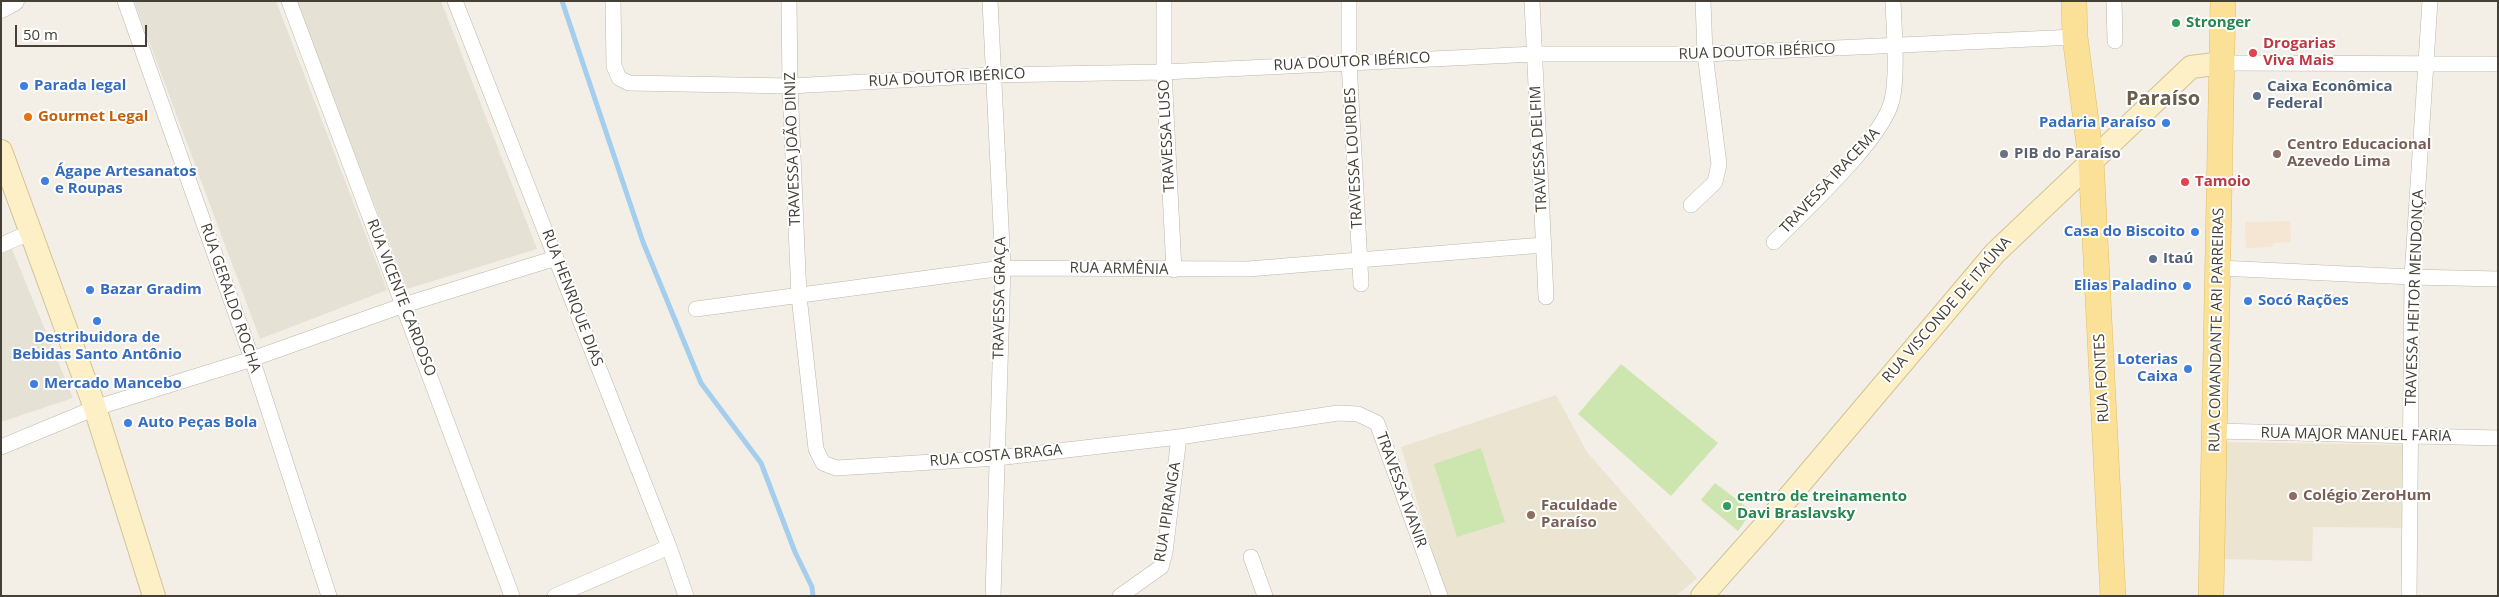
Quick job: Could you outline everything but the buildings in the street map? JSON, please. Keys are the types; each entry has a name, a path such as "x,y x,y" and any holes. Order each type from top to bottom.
{"main road":[{"name":"RUA FONTES","path":"2074,1 2075,37 2091,160 2113,596"},
{"name":"RUA COMANDANTE ARI PARREIRAS","path":"2211,596 2223,1"},
{"name":"RUA VISCONDE DE ITAÚNA","path":"1706,595 1995,253 2091,160 2192,67 2223,63"},
{"path":"1,151 95,408 154,596"}],"street":[{"path":"1,8 14,1"},
{"name":"RUA GERALDO ROCHA","path":"125,1 252,359 329,596"},
{"name":"RUA VICENTE CARDOSO","path":"289,1 512,596"},
{"name":"RUA HENRIQUE DIAS","path":"455,1 669,547 686,596"},
{"name":"RUA DOUTOR IBÉRICO","path":"613,1 614,66 619,78 629,83 790,86 993,75 1164,72 1535,54 1705,54 1894,47 2075,37"},
{"name":"TRAVESSA JOÃO DINIZ","path":"789,1 790,86 799,296"},
{"name":"TRAVESSA GRAÇA","path":"990,1 1003,268 992,596"},
{"name":"TRAVESSA LUSO","path":"1164,1 1164,72 1174,270"},
{"name":"TRAVESSA LOURDES","path":"1348,1 1358,261 1361,284"},
{"name":"TRAVESSA DELFIM","path":"1532,1 1546,297"},
{"path":"1691,205 1715,182 1719,164 1705,54 1703,1"},
{"name":"TRAVESSA IRACEMA","path":"1774,242 1870,140 1886,120 1892,100 1893,1"},
{"path":"2114,1 2115,41"},
{"name":"TRAVESSA HEITOR MENDONÇA","path":"2409,596 2412,278 2430,1"},
{"path":"2223,63 2498,64"},
{"path":"1,245 30,232"},
{"name":"RUA ARMÊNIA","path":"696,309 1003,268 1248,269 1543,246"},
{"path":"1,447 95,408 252,359 404,305 556,258"},
{"path":"2219,268 2412,278 2498,279"},
{"name":"RUA COSTA BRAGA","path":"799,296 816,450 823,463 836,468 997,458 1179,437 1338,414"},
{"name":"TRAVESSA IVANIR","path":"1338,414 1358,414 1377,423 1440,596"},
{"name":"RUA MAJOR MANUEL FARIA","path":"2215,431 2498,438"},
{"name":"RUA IPIRANGA","path":"1120,596 1151,576 1161,567 1165,552 1179,437"},
{"path":"555,596 669,547"},
{"path":"1251,557 1265,596"}],"shaded area":[{"path":"134,1 276,1 387,290 260,339"},
{"path":"296,1 441,1 537,249 407,289"},
{"path":"2290,221 2291,242 2273,243 2272,247 2246,248 2245,222"},
{"path":"12,249 73,398 1,422 1,254"},
{"name":"Faculdade Paraíso","path":"1556,395 1587,452 1697,578 1676,596 1445,596 1401,447"},
{"path":"2218,442 2409,445 2407,528 2313,527 2312,561 2216,559"}],"green space":[{"path":"1621,364 1718,443 1671,496 1578,414"},
{"path":"1481,448 1505,522 1457,537 1434,464"},
{"name":"centro de treinamento Davi Braslavsky","path":"1715,483 1752,511 1738,531 1701,500"}],"waterway":[{"path":"562,1 643,242 701,383 761,463 795,552 812,587 813,596"}],"place":[{"name":"Stronger","path":"2176,23"},
{"name":"Drogarias Viva Mais","path":"2253,53"},
{"name":"Parada legal","path":"24,86"},
{"name":"Caixa Econômica Federal","path":"2257,96"},
{"name":"Gourmet Legal","path":"28,117"},
{"name":"Padaria Paraíso","path":"2166,123"},
{"name":"PIB do Paraíso","path":"2004,154"},
{"name":"Centro Educacional Azevedo Lima","path":"2277,154"},
{"name":"Ágape Artesanatos e Roupas","path":"45,181"},
{"name":"Tamoio","path":"2185,182"},
{"name":"Casa do Biscoito","path":"2195,232"},
{"name":"Itaú","path":"2153,259"},
{"name":"Elias Paladino","path":"2187,286"},
{"name":"Bazar Gradim","path":"90,290"},
{"name":"Socó Rações","path":"2248,301"},
{"name":"Destribuidora de Bebidas Santo Antônio","path":"97,321"},
{"name":"Loterias Caixa","path":"2188,369"},
{"name":"Mercado Mancebo","path":"34,384"},
{"name":"Auto Peças Bola","path":"128,423"},
{"name":"Colégio ZeroHum","path":"2293,496"},
{"name":"centro de treinamento Davi Braslavsky","path":"1727,506"},
{"name":"Faculdade Paraíso","path":"1531,515"}],"district":[{"name":"Paraíso","path":"2163,99"}]}
